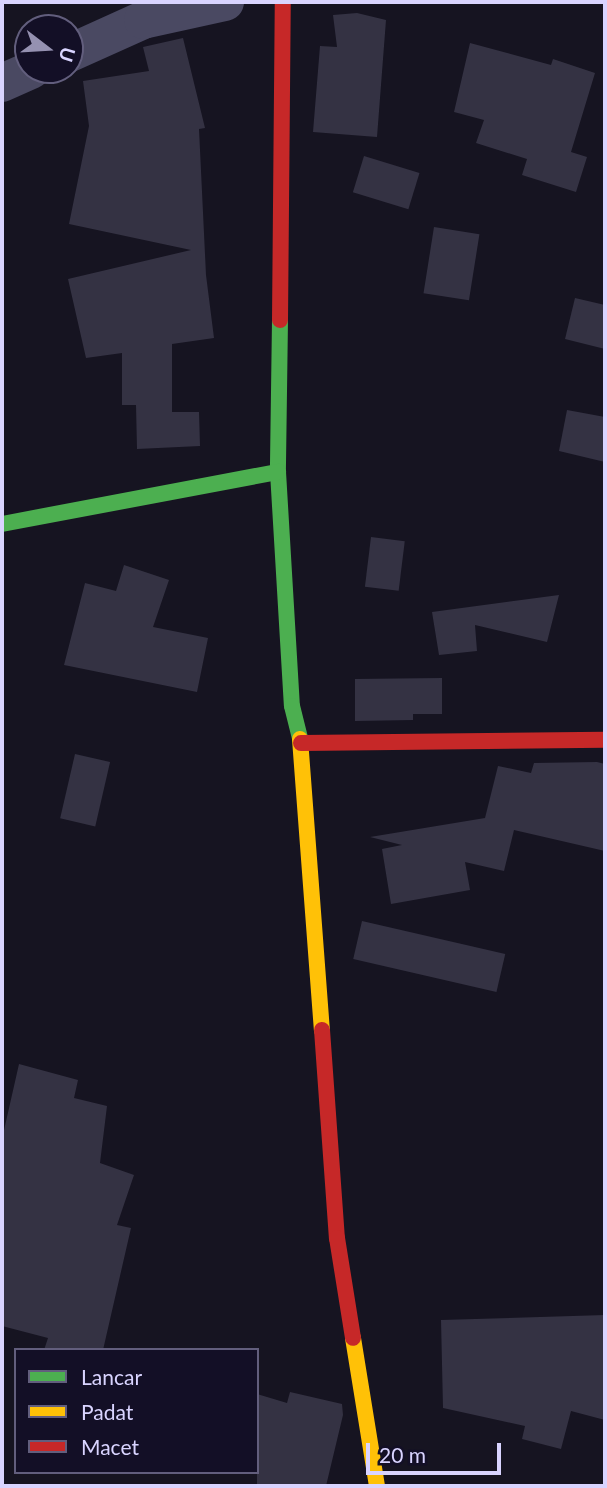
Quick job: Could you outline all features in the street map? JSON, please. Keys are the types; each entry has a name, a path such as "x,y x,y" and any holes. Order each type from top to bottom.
{"street":[{"path":"84,46 143,20 225,2"},
{"path":"283,2 278,472 292,706 300,743 337,1238 377,1486"},
{"path":"2,524 278,472"},
{"path":"300,743 605,740"}],"building":[{"path":"357,13 386,20 377,137 313,132 320,46 337,47 333,15"},
{"path":"183,38 205,128 199,129 206,275 214,338 172,344 172,412 199,412 200,446 137,449 136,405 122,405 122,353 86,358 68,279 191,250 69,224 89,126 84,81 149,71 143,47"},
{"path":"470,43 551,65 553,59 595,73 571,152 587,157 576,192 522,175 527,159 476,143 484,120 454,112"},
{"path":"364,156 419,173 408,209 353,192"},
{"path":"434,227 479,234 469,300 424,293"},
{"path":"575,298 605,305 605,349 565,339"},
{"path":"567,410 605,417 605,462 559,451"},
{"path":"371,537 405,541 399,591 365,587"},
{"path":"124,565 169,580 153,627 208,638 197,692 64,665 85,583 116,591"},
{"path":"559,595 547,642 475,625 477,651 439,655 432,612"},
{"path":"442,678 442,714 413,714 413,720 355,721 355,679"},
{"path":"75,754 110,762 95,826 60,818"},
{"path":"534,763 605,764 605,851 514,830 504,871 465,862 470,890 391,904 382,849 402,845 370,837 485,818 498,766 531,773"},
{"path":"362,921 505,954 496,992 353,959"},
{"path":"19,1064 78,1080 74,1098 107,1106 100,1163 134,1175 117,1225 131,1228 103,1348 45,1348 48,1338 2,1326 2,1139"},
{"path":"605,1315 605,1420 571,1411 561,1449 522,1439 525,1426 443,1408 441,1320"},
{"path":"290,1392 342,1404 343,1415 326,1486 257,1486 259,1395 287,1403"}],"traffic: fast":[{"path":"280,320 278,472 292,706 300,739"},
{"path":"2,524 278,472"}],"traffic: slow":[{"path":"300,739 322,1030"},
{"path":"353,1338 377,1486"}],"traffic: jam":[{"path":"280,320 283,2"},
{"path":"301,743 605,740"},
{"path":"322,1030 337,1238 353,1338"}]}
